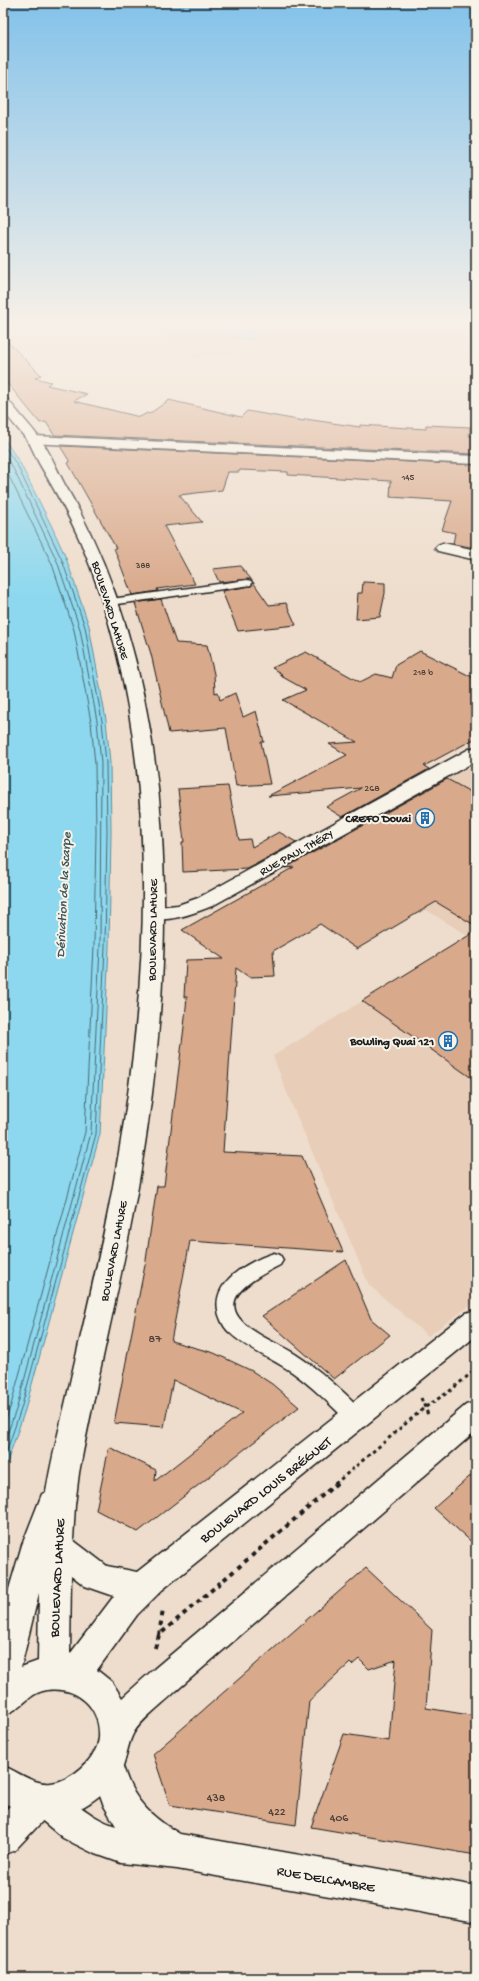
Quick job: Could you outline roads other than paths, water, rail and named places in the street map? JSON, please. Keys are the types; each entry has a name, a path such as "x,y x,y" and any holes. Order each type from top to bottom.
{"main road":[{"name":"BOULEVARD LAHURE","path":"3,1676 15,1623 34,1555 62,1482 117,1233 146,1041 154,914 151,814 145,759 130,673 111,602 83,529 34,440 12,413"},
{"path":"34,440 476,460"},
{"path":"443,548 476,555"},
{"name":"RUE PAUL THÉRY","path":"154,914 181,911 205,902 476,753"},
{"name":"BOULEVARD LOUIS BRÉGUET","path":"64,1675 143,1588 476,1321"},
{"path":"115,1730 132,1710 164,1680 476,1414"},
{"name":"BOULEVARD LAHURE","path":"62,1482 53,1601 52,1637 64,1675"},
{"path":"58,1546 96,1576 105,1580 143,1588"},
{"path":"3,1699 13,1689 38,1676 64,1675 90,1684 103,1696 111,1712 115,1730 113,1747 106,1764 93,1781 76,1793 55,1800 42,1800 19,1794 3,1783"},
{"name":"RUE DELCAMBRE","path":"106,1764 118,1801 132,1820 150,1836 177,1851"},
{"path":"3,1838 42,1800"},
{"name":"RUE DELCAMBRE","path":"42,1800 77,1828 111,1843 146,1850 177,1851 476,1904"}],"lane":[{"path":"111,602 247,583"},
{"path":"274,1260 244,1277 230,1290 227,1297 228,1316 239,1330 304,1370 356,1417"}],"water":[{"name":"Dérivation de la Scarpe","path":"3,437 20,463 52,527 66,558 89,626 106,720 110,763 111,832 109,947 100,1134 25,1410 3,1474"}],"place":[{"name":"CREFO Douai","path":"425,818"},
{"name":"Bowling Quai 121","path":"448,1041"}]}
